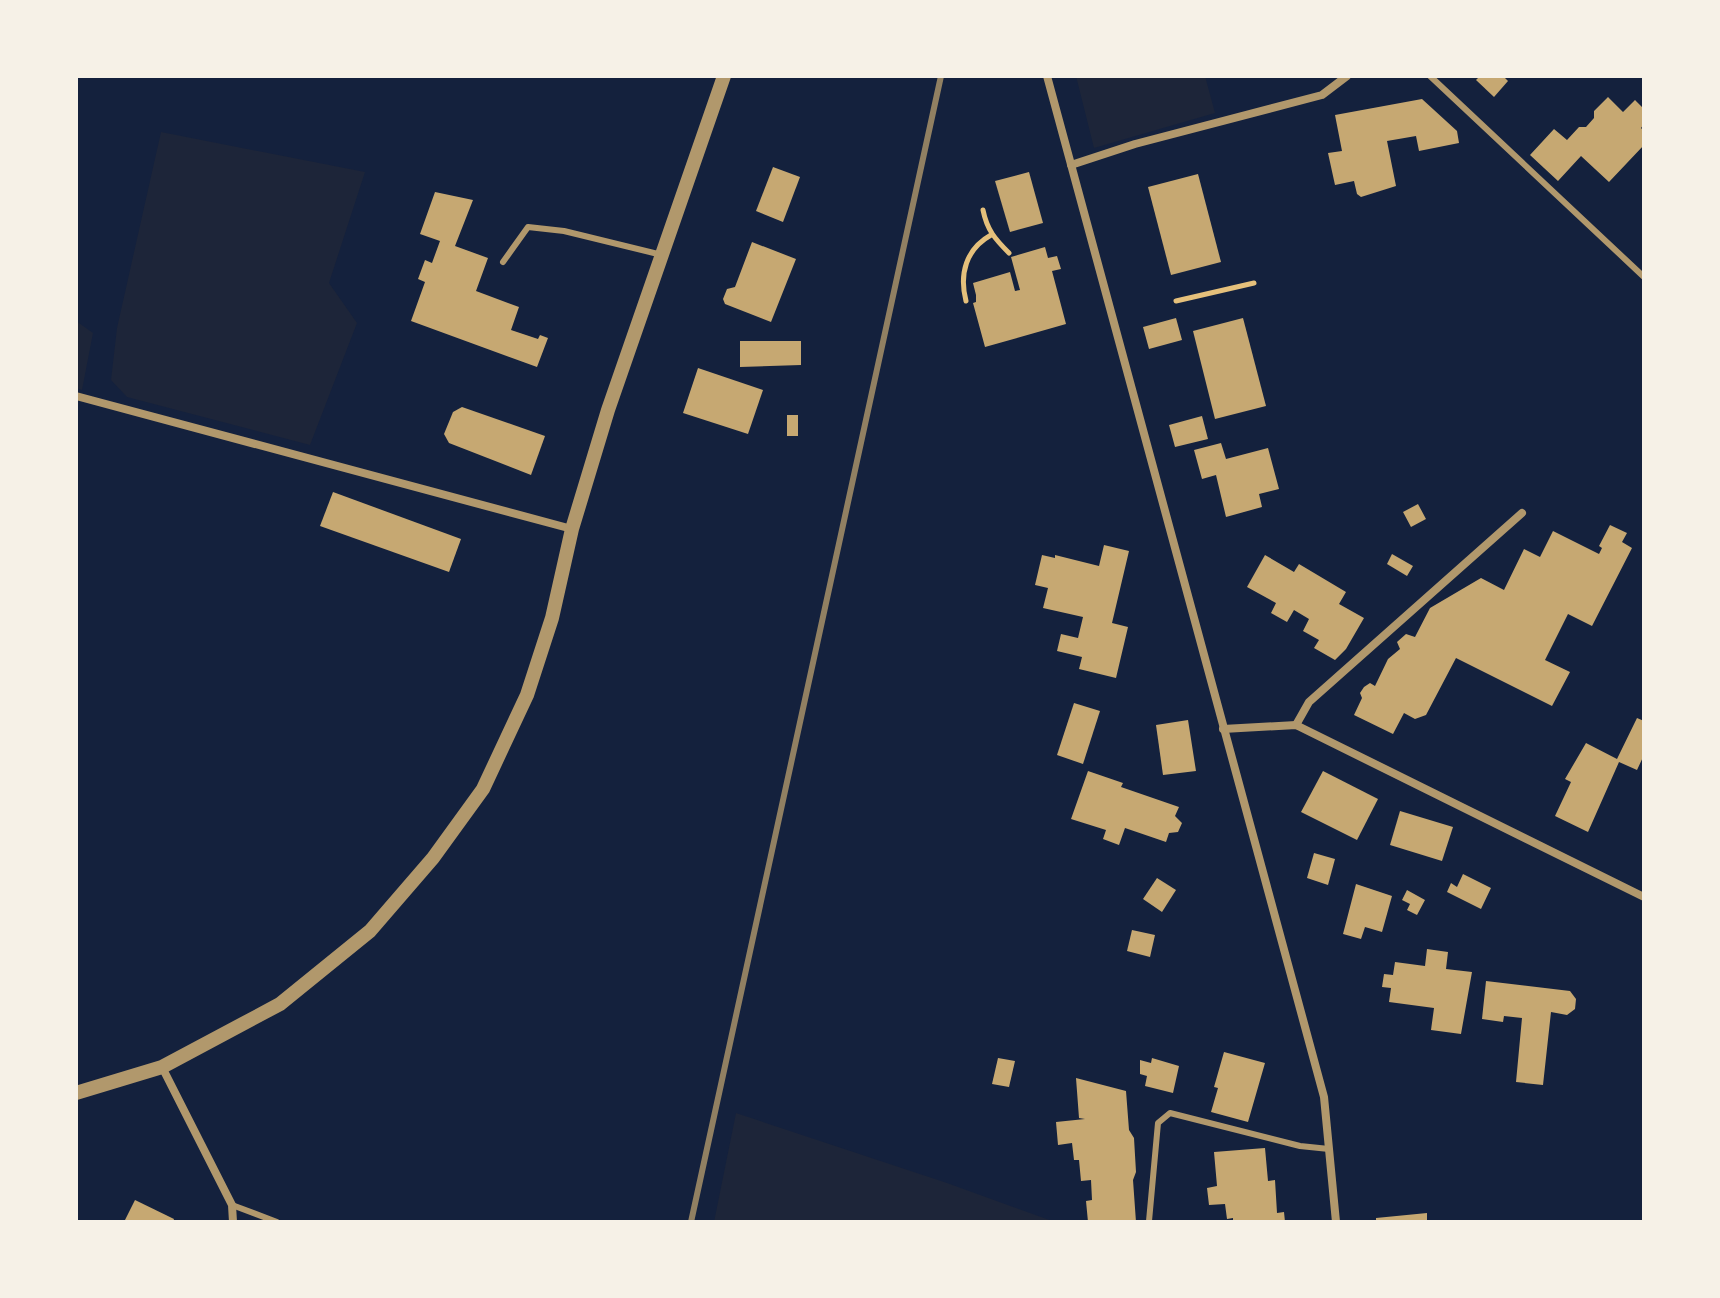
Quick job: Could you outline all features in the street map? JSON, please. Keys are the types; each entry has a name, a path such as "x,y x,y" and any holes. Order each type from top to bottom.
{"street":[{"path":"76,1093 162,1067 280,1004 370,931 433,858 483,789 527,695 552,618 572,529 608,410 724,76"},
{"path":"1047,76 1324,1097 1336,1222"},
{"path":"1071,165 1135,144 1322,95 1347,76"},
{"path":"76,396 572,529"},
{"path":"1296,725 1309,702 1522,513"},
{"path":"1223,729 1296,725 1644,897"},
{"path":"162,1067 232,1205 233,1222"}],"lane":[{"path":"1430,76 1644,277"},
{"path":"503,262 528,227 564,231 662,255"},
{"path":"1149,1221 1158,1123 1170,1113 1300,1146 1329,1149"},
{"path":"232,1205 277,1222"}],"path":[{"path":"983,210 991,235 1009,253"},
{"path":"966,301 961,283 972,248 991,235"},
{"path":"1176,301 1254,283"}],"shaded area":[{"path":"1076,76 1205,76 1215,113 1094,148"},
{"path":"161,132 365,172 329,283 357,323 310,445 127,397 111,380 117,328"},
{"path":"76,321 93,333 82,390 76,388"},
{"path":"736,1113 947,1183 1055,1222 714,1222"}],"building":[{"path":"1480,76 1503,76 1508,81 1494,97 1476,80"},
{"path":"1608,97 1623,112 1635,100 1644,109 1641,128 1644,131 1644,145 1609,182 1581,156 1558,181 1530,155 1554,129 1567,140 1579,127 1586,127 1594,118 1594,111"},
{"path":"1422,99 1457,131 1459,143 1419,151 1416,136 1387,141 1396,186 1361,197 1357,194 1354,181 1335,185 1328,153 1342,151 1335,115"},
{"path":"773,167 800,177 783,222 756,211"},
{"path":"1029,172 1043,223 1010,232 995,181"},
{"path":"1198,174 1221,262 1171,275 1148,187"},
{"path":"435,192 473,200 455,246 488,258 476,291 519,307 511,330 538,339 540,335 548,338 537,367 411,321 425,282 418,279 425,260 432,263 440,241 420,234"},
{"path":"752,242 796,259 771,322 725,304 723,299 727,289 735,287"},
{"path":"1045,247 1048,258 1057,256 1061,269 1052,271 1066,324 985,347 973,303 976,302 976,295 973,283 1010,272 1015,291 1020,290 1011,257"},
{"path":"1176,318 1182,340 1149,349 1143,327"},
{"path":"1243,318 1266,406 1215,419 1193,331"},
{"path":"740,341 801,341 801,365 740,367"},
{"path":"698,368 763,390 748,434 683,413"},
{"path":"462,407 545,436 531,475 449,443 444,434 453,412"},
{"path":"787,415 798,415 798,436 787,436"},
{"path":"1202,416 1208,439 1175,447 1169,425"},
{"path":"1221,443 1226,459 1268,448 1279,489 1259,494 1262,507 1226,517 1216,475 1202,479 1194,450"},
{"path":"333,492 461,539 449,572 320,526"},
{"path":"1418,504 1426,519 1411,527 1403,512"},
{"path":"1610,525 1627,533 1622,542 1632,548 1592,626 1568,614 1545,660 1570,672 1552,706 1456,658 1426,715 1415,719 1404,713 1393,734 1354,715 1364,687 1370,683 1375,686 1388,659 1400,649 1397,642 1406,634 1415,637 1430,608 1481,578 1504,590 1524,549 1540,557 1553,531 1599,554 1602,548 1599,546"},
{"path":"1104,545 1129,551 1112,623 1128,627 1116,678 1079,669 1082,657 1057,651 1061,634 1078,638 1083,617 1043,608 1048,588 1035,585 1042,555 1055,558 1055,555 1099,566"},
{"path":"1392,554 1413,566 1407,576 1387,564"},
{"path":"1265,555 1294,572 1299,564 1346,592 1339,604 1364,618 1346,649 1335,660 1314,648 1319,640 1303,631 1309,619 1294,610 1287,622 1271,613 1276,603 1247,587"},
{"path":"1074,703 1100,711 1083,764 1057,755"},
{"path":"1637,718 1644,721 1644,755 1637,770 1619,762 1588,832 1555,816 1571,782 1565,779 1586,743 1617,759"},
{"path":"1188,720 1196,771 1163,775 1156,725"},
{"path":"1088,771 1123,783 1121,787 1179,807 1175,816 1182,823 1178,832 1169,833 1166,842 1125,828 1119,845 1103,839 1106,830 1071,819"},
{"path":"1323,771 1378,799 1357,840 1301,812"},
{"path":"1400,811 1453,827 1442,861 1390,845"},
{"path":"1314,853 1335,859 1328,885 1307,878"},
{"path":"1463,874 1491,888 1481,909 1447,892 1451,883 1457,887"},
{"path":"1157,878 1176,890 1162,912 1143,899"},
{"path":"1356,884 1392,896 1382,932 1365,927 1361,939 1343,934"},
{"path":"1407,890 1425,900 1417,915 1407,910 1410,904 1402,900"},
{"path":"1132,930 1155,935 1150,957 1127,951"},
{"path":"1427,949 1448,952 1446,969 1472,972 1461,1034 1431,1030 1434,1008 1389,1002 1391,988 1382,987 1384,974 1393,975 1395,962 1425,966"},
{"path":"1486,981 1570,991 1576,999 1575,1009 1567,1015 1551,1012 1543,1085 1516,1082 1522,1018 1504,1016 1503,1022 1482,1019"},
{"path":"1224,1052 1265,1063 1248,1122 1211,1112"},
{"path":"998,1058 1015,1061 1009,1087 992,1084"},
{"path":"1152,1058 1179,1066 1173,1093 1145,1086 1147,1076 1140,1074 1140,1060 1151,1063"},
{"path":"1076,1078 1126,1091 1129,1130 1134,1138 1136,1222 1088,1222 1086,1201 1092,1200 1091,1180 1081,1181 1079,1160 1074,1160 1072,1143 1058,1145 1056,1122 1085,1119 1079,1118"},
{"path":"1265,1148 1268,1181 1275,1180 1277,1213 1284,1212 1285,1222 1233,1222 1233,1218 1227,1219 1225,1204 1209,1205 1207,1188 1217,1186 1214,1152"},
{"path":"135,1200 174,1219 173,1222 124,1222"},
{"path":"1427,1213 1427,1222 1376,1222 1376,1218"}],"railway":[{"path":"691,1222 941,76"}]}
